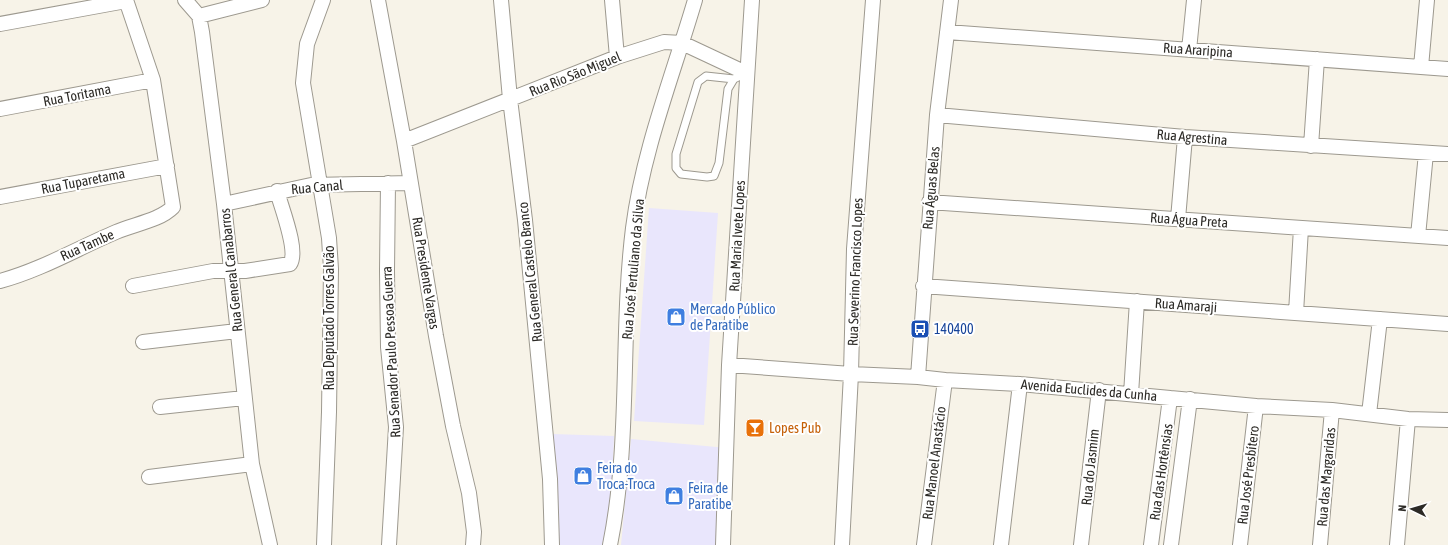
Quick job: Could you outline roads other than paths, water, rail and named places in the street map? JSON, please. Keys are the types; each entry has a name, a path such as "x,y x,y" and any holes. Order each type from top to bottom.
{"street":[{"path":"0,24 126,0 153,80 167,166"},
{"path":"185,0 199,16 262,0"},
{"name":"Rua Deputado Torres Galvão","path":"322,0 307,44 303,70 305,102 329,238 332,269 324,545"},
{"name":"Rua Presidente Vargas","path":"378,0 404,141 439,351 453,426 469,493 474,532 473,545"},
{"name":"Rua General Castelo Branco","path":"501,0 510,100 526,220 552,509 552,545"},
{"path":"612,0 617,57"},
{"name":"Rua José Tertuliano da Silva","path":"610,545 618,494 633,228 644,171 695,0"},
{"name":"Rua Maria Ivete Lopes","path":"723,545 740,76 752,0"},
{"name":"Rua Severino Francisco Lopes","path":"842,545 851,374 854,249 873,0"},
{"name":"Rua Águas Belas","path":"918,376 923,286 936,115 951,0"},
{"path":"1189,50 1194,0"},
{"path":"1421,67 1427,0"},
{"name":"Rua General Canabarros","path":"199,16 207,65 224,204 230,271 252,464 270,545"},
{"name":"Rua Araripina","path":"947,32 1448,69"},
{"name":"Rua Rio São Miguel","path":"404,141 617,57 664,42 682,43 740,76"},
{"path":"1311,146 1317,59"},
{"name":"Rua Toritama","path":"0,109 153,80"},
{"name":"Rua Agrestina","path":"936,115 1185,137 1426,154 1448,154"},
{"path":"1178,219 1185,137"},
{"path":"1418,236 1426,154"},
{"name":"Rua Tuparetama","path":"0,197 167,166"},
{"name":"Rua Tambe","path":"0,281 20,275 118,231 163,215 173,207 167,166"},
{"name":"Rua Senador Paulo Pessoa Guerra","path":"388,183 386,271 388,347 396,427 389,545"},
{"name":"Rua Canal","path":"224,204 305,186 411,183"},
{"path":"133,286 213,271 245,271 290,264 292,261 293,250 277,191"},
{"name":"Rua Água Preta","path":"929,202 1448,238"},
{"path":"1296,313 1301,228"},
{"name":"Rua Amaraji","path":"923,286 1448,324"},
{"path":"1131,394 1137,301"},
{"path":"1369,414 1380,319"},
{"path":"143,342 237,331"},
{"name":"Avenida Euclides da Cunha","path":"729,365 851,374 918,376 945,380 1099,390 1256,406 1332,410 1408,419 1448,420"},
{"name":"Rua Manoel Anastácio","path":"924,545 945,380"},
{"path":"1001,545 1020,384"},
{"name":"Rua do Jasmim","path":"1081,545 1099,390"},
{"path":"160,407 244,398"},
{"name":"Rua das Hortênsias","path":"1151,545 1170,398"},
{"name":"Rua das Hortênsias","path":"1172,545 1190,399"},
{"name":"Rua José Presbítero","path":"1240,545 1256,406"},
{"name":"Rua das Margaridas","path":"1320,545 1332,410"},
{"path":"1397,545 1408,419"},
{"path":"149,477 252,464"}],"lane":[{"path":"706,76 740,76 728,89 719,163 714,176 707,177 681,174 676,168 676,154 698,82 706,76"}],"place":[{"name":"Mercado Público de Paratibe","path":"676,317"},
{"name":"140400","path":"920,329"},
{"name":"Lopes Pub","path":"755,428"},
{"name":"Feira do Troca-Troca","path":"583,476"},
{"name":"Feira de Paratibe","path":"674,496"}]}
